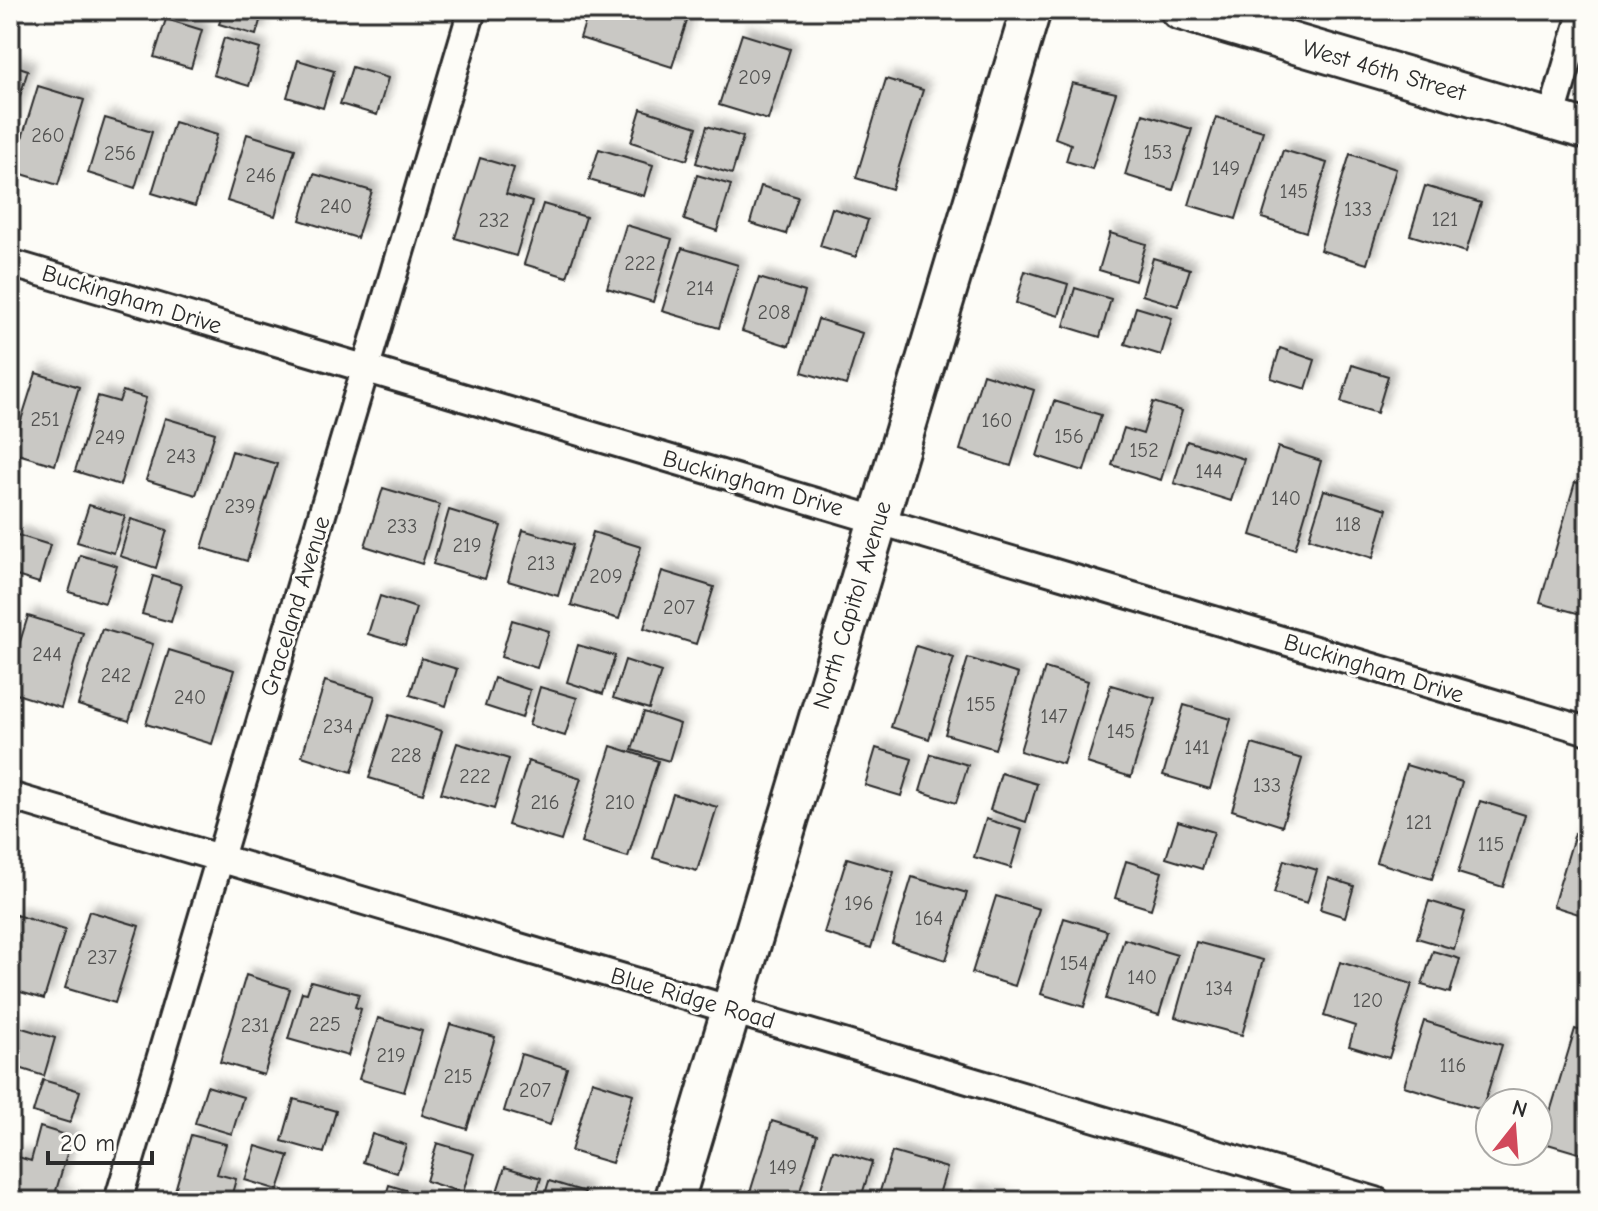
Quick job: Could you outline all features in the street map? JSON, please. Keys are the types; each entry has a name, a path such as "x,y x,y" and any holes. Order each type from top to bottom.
{"main road":[{"name":"North Capitol Avenue","path":"674,1201 1031,10"},
{"name":"West 46th Street","path":"1180,10 1588,130"}],"street":[{"name":"Graceland Avenue","path":"118,1201 472,10"},
{"path":"1551,119 1583,10"},
{"name":"Buckingham Drive","path":"10,263 1588,731"},
{"name":"Blue Ridge Road","path":"10,796 1376,1201"}],"building":[{"path":"224,10 263,10 256,35 219,24"},
{"path":"589,10 664,10 688,18 672,67 580,38"},
{"path":"166,19 202,30 191,68 154,57"},
{"path":"742,34 790,49 768,120 719,105"},
{"path":"224,38 260,49 249,86 213,75"},
{"path":"298,60 334,71 323,108 287,97"},
{"path":"10,64 28,70 10,128"},
{"path":"352,67 388,78 377,115 340,104"},
{"path":"886,79 923,90 892,189 856,178"},
{"path":"1072,83 1116,93 1092,169 1066,161 1071,144 1055,138"},
{"path":"38,86 84,100 58,185 12,171"},
{"path":"641,109 697,127 687,160 631,142"},
{"path":"1143,114 1192,129 1173,190 1125,175"},
{"path":"1216,117 1263,131 1236,219 1189,205"},
{"path":"105,118 152,132 135,188 88,173"},
{"path":"174,122 217,135 195,206 152,193"},
{"path":"707,126 743,137 732,174 696,163"},
{"path":"247,134 295,149 275,216 227,201"},
{"path":"599,149 653,165 644,196 589,180"},
{"path":"1283,150 1327,163 1306,232 1262,218"},
{"path":"1350,154 1396,169 1367,264 1320,250"},
{"path":"480,158 514,168 506,194 532,202 516,256 455,238"},
{"path":"314,174 372,191 357,238 300,220"},
{"path":"697,175 731,185 717,231 684,220"},
{"path":"761,186 798,197 786,234 750,223"},
{"path":"1425,186 1481,203 1466,252 1410,235"},
{"path":"543,204 586,217 567,277 524,264"},
{"path":"832,208 868,220 856,257 820,246"},
{"path":"626,225 672,239 653,302 607,288"},
{"path":"1110,233 1146,244 1135,281 1099,270"},
{"path":"682,248 738,265 719,328 662,311"},
{"path":"1153,258 1190,269 1178,306 1142,295"},
{"path":"1025,271 1068,284 1059,316 1016,303"},
{"path":"759,278 805,292 789,346 742,331"},
{"path":"1075,288 1111,299 1100,337 1064,326"},
{"path":"1136,307 1172,318 1161,355 1125,344"},
{"path":"818,319 862,333 846,385 802,372"},
{"path":"1280,348 1315,360 1306,389 1271,378"},
{"path":"1352,365 1388,376 1377,413 1341,402"},
{"path":"36,373 79,387 55,465 11,452"},
{"path":"983,374 1034,390 1011,466 960,450"},
{"path":"123,391 146,398 120,485 75,471 98,396 119,402"},
{"path":"1054,401 1101,415 1084,471 1037,456"},
{"path":"1153,402 1182,411 1161,480 1112,465 1124,428 1143,434"},
{"path":"165,418 215,433 196,495 146,480"},
{"path":"1187,441 1244,459 1231,501 1174,483"},
{"path":"1278,447 1321,461 1295,549 1251,535"},
{"path":"232,451 277,464 247,561 202,548"},
{"path":"1575,482 1588,486 1588,616 1540,603"},
{"path":"383,488 440,505 422,564 365,546"},
{"path":"1324,490 1387,509 1373,558 1309,538"},
{"path":"89,505 125,516 114,553 77,542"},
{"path":"449,510 501,526 485,579 433,564"},
{"path":"131,519 167,530 156,568 120,556"},
{"path":"523,530 573,545 558,596 508,581"},
{"path":"593,532 641,547 619,619 571,605"},
{"path":"14,534 50,545 39,583 10,574"},
{"path":"80,555 117,566 105,603 69,592"},
{"path":"662,571 714,587 696,644 644,628"},
{"path":"153,576 182,585 171,622 142,614"},
{"path":"380,596 416,608 405,645 368,634"},
{"path":"28,616 83,633 61,708 10,692 10,674"},
{"path":"512,620 549,631 537,668 501,657"},
{"path":"102,629 153,644 129,721 78,705"},
{"path":"578,645 615,656 603,694 567,682"},
{"path":"916,646 954,658 929,739 891,727"},
{"path":"169,650 234,670 212,744 146,724"},
{"path":"421,658 457,669 446,706 410,695"},
{"path":"968,658 1018,674 995,749 945,734"},
{"path":"625,660 661,672 649,709 613,698"},
{"path":"1045,668 1088,681 1063,764 1020,751"},
{"path":"494,678 530,690 522,718 485,706"},
{"path":"325,681 375,696 352,772 302,756"},
{"path":"1111,685 1155,698 1131,777 1087,763"},
{"path":"540,687 577,698 565,736 529,725"},
{"path":"1184,705 1231,719 1210,789 1163,775"},
{"path":"644,712 680,724 669,761 632,750"},
{"path":"389,715 442,731 423,794 369,778"},
{"path":"457,743 509,759 494,809 441,793"},
{"path":"1252,744 1302,759 1282,826 1232,810"},
{"path":"611,746 658,761 628,857 581,843"},
{"path":"876,748 912,759 901,796 865,785"},
{"path":"931,754 968,765 956,803 920,791"},
{"path":"528,761 581,778 561,841 508,825"},
{"path":"1406,765 1462,782 1432,879 1376,862"},
{"path":"1001,773 1037,784 1026,822 990,810"},
{"path":"673,794 717,807 697,871 653,858"},
{"path":"1480,801 1525,815 1503,887 1458,873"},
{"path":"986,819 1022,830 1011,868 974,857"},
{"path":"1178,821 1214,832 1202,869 1166,858"},
{"path":"1575,833 1588,837 1588,917 1553,906"},
{"path":"847,858 894,872 871,948 824,933"},
{"path":"1284,860 1317,870 1307,903 1274,893"},
{"path":"1126,861 1162,872 1151,909 1115,898"},
{"path":"912,877 967,893 946,960 892,943"},
{"path":"1329,878 1354,886 1345,917 1320,909"},
{"path":"996,896 1039,909 1015,986 972,973"},
{"path":"1429,901 1465,912 1454,949 1417,938"},
{"path":"89,911 139,926 115,1003 65,988"},
{"path":"16,915 65,930 44,999 10,989 10,936"},
{"path":"1064,918 1107,931 1084,1007 1041,994"},
{"path":"1124,939 1177,955 1159,1015 1106,999"},
{"path":"1196,942 1263,960 1242,1035 1175,1017"},
{"path":"1433,951 1460,959 1450,993 1422,985"},
{"path":"1340,962 1412,984 1389,1058 1349,1046 1355,1026 1324,1016"},
{"path":"246,975 290,989 264,1075 220,1062"},
{"path":"311,981 359,994 355,1007 361,1009 348,1056 288,1039 302,992 307,993"},
{"path":"378,1018 422,1031 404,1092 359,1079"},
{"path":"1424,1021 1502,1045 1489,1087 1474,1087 1474,1108 1404,1086"},
{"path":"450,1024 495,1037 467,1129 422,1115"},
{"path":"19,1027 55,1038 44,1076 10,1065"},
{"path":"1575,1029 1588,1033 1588,1156 1554,1146 1554,1099"},
{"path":"521,1054 567,1068 550,1125 504,1111"},
{"path":"43,1080 80,1091 70,1123 33,1112"},
{"path":"592,1081 633,1094 612,1163 571,1151"},
{"path":"207,1086 243,1097 232,1134 195,1123"},
{"path":"294,1099 336,1111 324,1153 282,1141"},
{"path":"772,1121 817,1135 797,1201 748,1199"},
{"path":"40,1127 72,1137 55,1194 68,1197 67,1201 10,1201 10,1174 15,1156 31,1161"},
{"path":"372,1134 406,1145 397,1173 363,1162"},
{"path":"191,1135 226,1144 217,1174 236,1179 230,1201 172,1201"},
{"path":"437,1143 474,1154 463,1193 426,1181"},
{"path":"256,1146 289,1156 278,1190 245,1180"},
{"path":"833,1150 872,1162 860,1201 817,1201"},
{"path":"892,1152 947,1168 937,1201 877,1201"},
{"path":"505,1167 541,1178 534,1201 494,1201"},
{"path":"549,1181 585,1192 583,1201 543,1201"},
{"path":"389,1185 425,1196 423,1201 384,1201"},
{"path":"972,1191 1006,1201 969,1201"}]}
